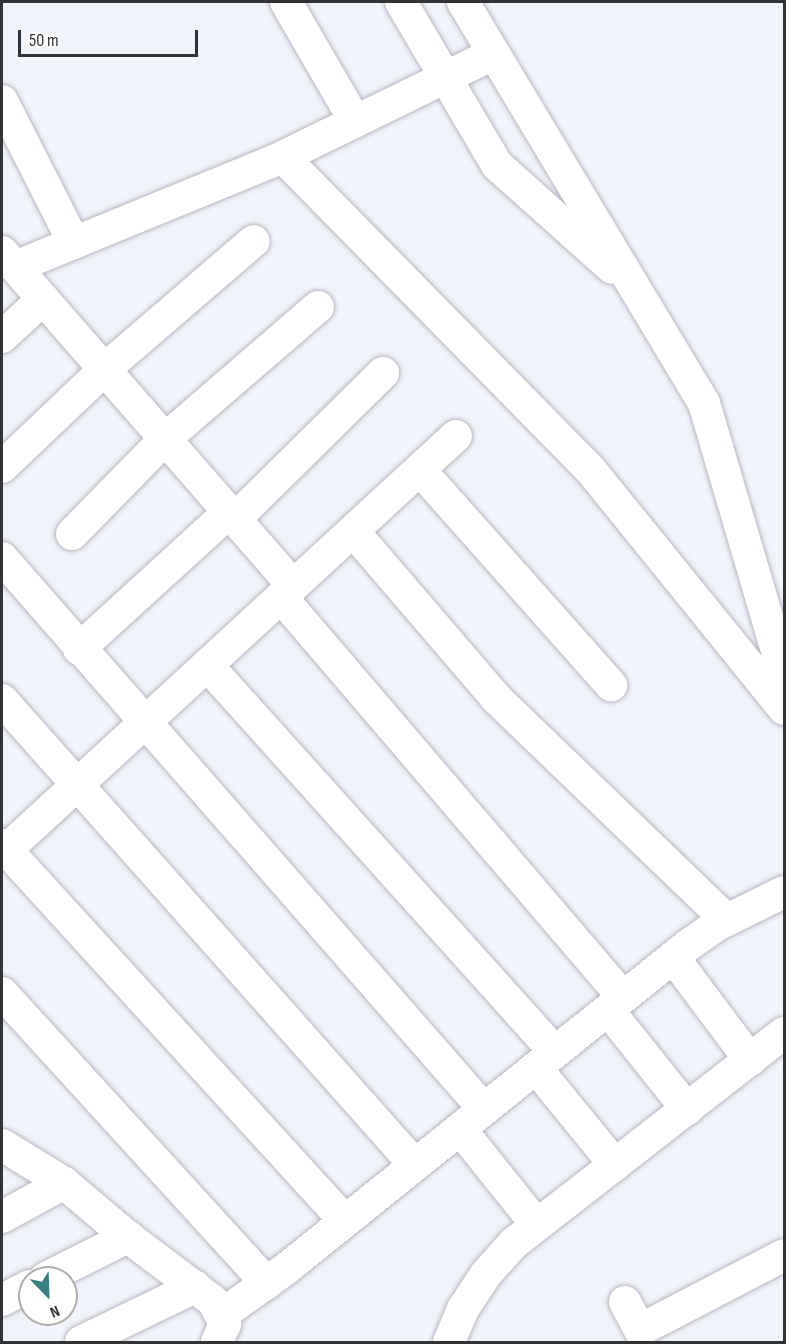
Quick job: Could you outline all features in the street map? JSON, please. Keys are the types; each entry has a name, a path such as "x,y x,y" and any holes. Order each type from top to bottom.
{"street":[{"path":"286,2 355,121"},
{"path":"401,2 443,78 497,165 633,286"},
{"path":"463,2 704,403 784,674"},
{"path":"493,54 283,157 74,243 8,259 232,516 287,592 615,1004 687,1109"},
{"path":"2,101 74,243"},
{"path":"283,157 589,468 784,709"},
{"path":"2,466 105,369 254,241"},
{"path":"2,337 43,299"},
{"path":"72,534 165,439 318,307"},
{"path":"79,649 232,516 383,373"},
{"path":"345,1221 3,850 456,436"},
{"path":"420,470 611,685"},
{"path":"352,531 496,698 727,920"},
{"path":"2,558 143,724 484,1109"},
{"path":"207,665 545,1060 615,1165"},
{"path":"2,700 415,1165"},
{"path":"10,1158 64,1183 128,1237 195,1287 220,1328 267,1283 673,957 727,920 784,892"},
{"path":"673,957 750,1060"},
{"path":"2,993 267,1283"},
{"path":"449,1342 463,1310 486,1274 514,1243 784,1033"},
{"path":"460,1129 537,1225"},
{"path":"2,1217 64,1183"},
{"path":"70,1266 128,1237"},
{"path":"626,1302 640,1330 784,1255"},
{"path":"81,1342 195,1287"},
{"path":"2,1300 18,1292"}]}
